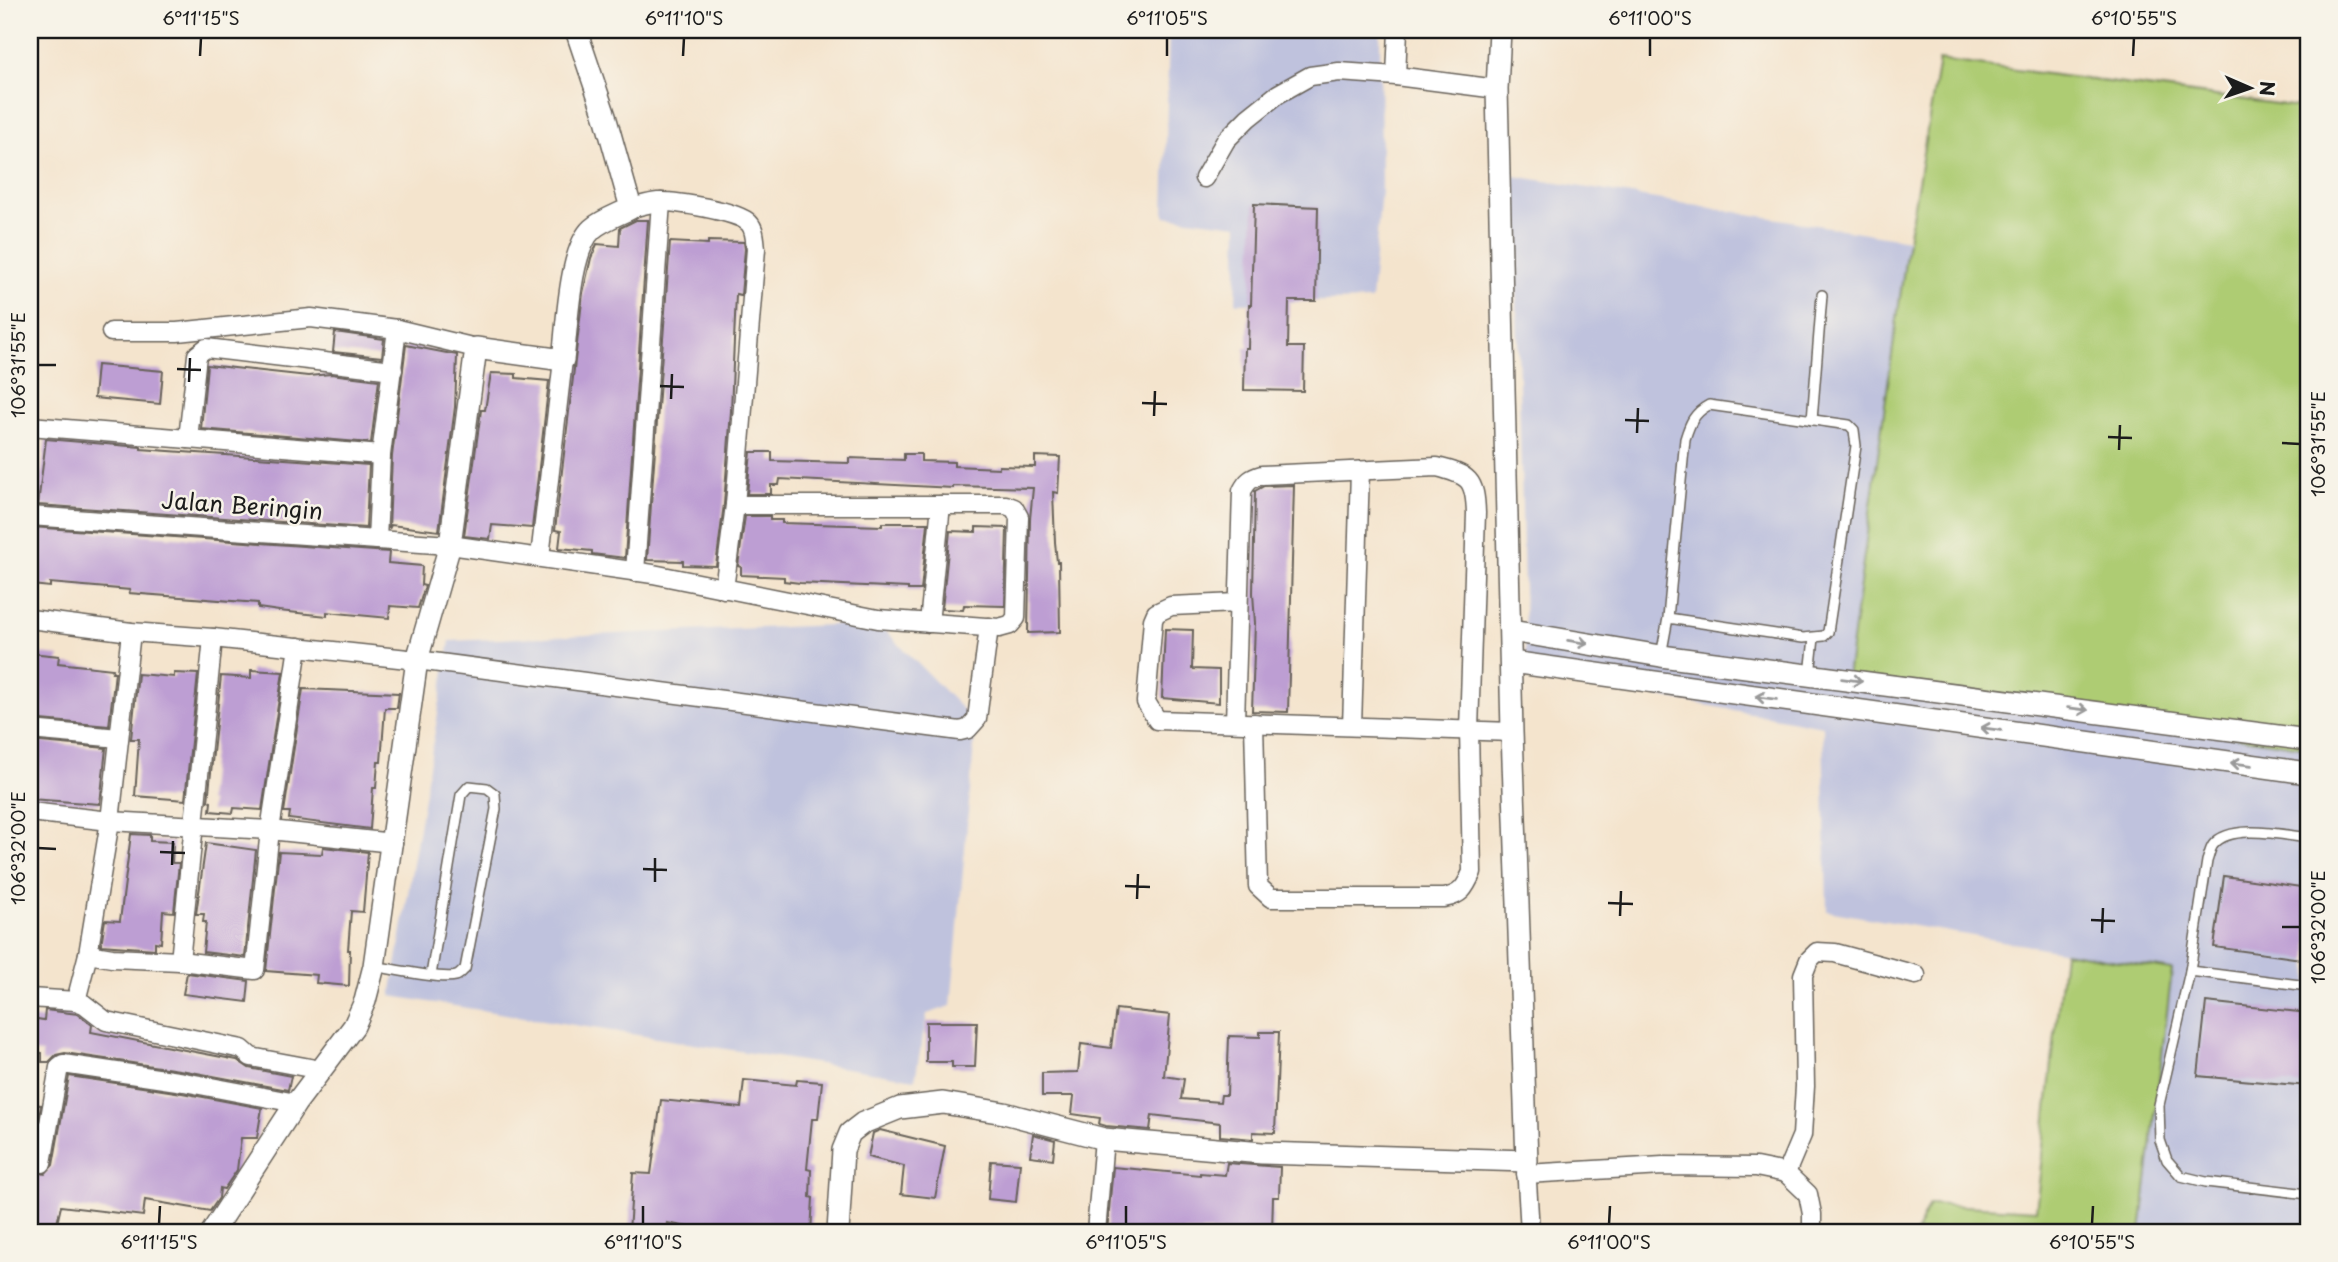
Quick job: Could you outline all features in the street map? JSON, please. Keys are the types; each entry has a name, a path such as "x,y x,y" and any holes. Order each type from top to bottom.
{"street":[{"path":"576,30 605,116 631,208"},
{"path":"1396,76 1398,30"},
{"path":"1500,30 1497,89 1512,732 1530,1232"},
{"path":"1204,178 1226,140 1248,118 1278,94 1310,76 1339,72 1396,76 1497,89"},
{"path":"635,572 661,202"},
{"path":"540,557 575,261 583,243 593,229 631,208 661,202 736,214 749,222 754,231 756,249 735,505 724,589"},
{"path":"111,332 177,332 311,318 397,328 476,348 563,360"},
{"path":"377,540 382,456 397,328"},
{"path":"188,439 197,355 206,348 393,370"},
{"path":"212,1232 296,1103 354,1026 365,1001 374,966 393,843 417,660 450,545 476,348"},
{"path":"30,426 382,456"},
{"path":"1235,722 1242,491 1246,483 1251,478 1262,475 1437,467 1458,472 1471,480 1476,492 1469,730 1472,872 1458,895 1444,898 1271,898 1258,887 1254,723"},
{"path":"1352,726 1360,471"},
{"path":"30,619 131,632 417,660 960,731 968,729 977,719 989,627 1010,625 1016,618 1019,517 1014,508 1006,505 735,505"},
{"path":"929,623 941,505"},
{"name":"Jalan Beringin","path":"30,516 450,545 635,572 878,619 989,627"},
{"path":"1237,603 1171,606 1156,613 1153,620 1146,702 1157,720 1512,732"},
{"path":"1511,631 1661,656 2308,740"},
{"path":"76,1001 89,954 110,821 131,632"},
{"path":"180,961 213,638"},
{"path":"89,954 255,970 270,830 298,647"},
{"path":"1511,662 2308,773"},
{"path":"1941,722 1946,692"},
{"path":"30,730 119,738"},
{"path":"30,813 194,827 270,830 393,843"},
{"path":"1786,1173 1802,1135 1805,1086 1803,975 1809,960 1817,952 1835,953 1916,975"},
{"path":"30,998 76,1001 106,1021 242,1049 251,1057 321,1070"},
{"path":"42,1163 60,1067 63,1064 184,1082 296,1103"},
{"path":"838,1232 842,1150 850,1133 863,1123 900,1108 943,1103 1004,1113 1104,1139 1262,1153 1526,1168 1756,1167 1786,1173 1808,1194 1812,1232"},
{"path":"1096,1232 1104,1139"}],"lane":[{"path":"1812,420 1822,295"},
{"path":"1661,656 1668,618 1685,439 1692,419 1699,410 1709,405 1849,425 1856,437 1828,632 1814,639 1668,618"},
{"path":"1810,675 1814,639"},
{"path":"374,966 431,975 458,976 465,969 496,809 495,794 487,788 469,786 461,795 431,975"},
{"path":"2308,838 2241,832 2228,835 2213,845 2207,861 2190,971 2159,1105 2160,1140 2167,1160 2181,1176 2308,1194"},
{"path":"2190,971 2308,986"}],"shaded area":[{"path":"1169,30 1380,30 1381,191 1371,300 1236,303 1238,225 1164,216"},
{"path":"1514,176 1908,240 1847,677 2308,748 2308,1232 2141,1232 2172,970 1827,911 1823,726 1526,673"},
{"path":"878,623 976,723 951,1006 927,1014 915,1079 391,996 450,641"}],"green space":[{"path":"1939,60 2308,108 2308,748 1847,677 1908,240"},
{"path":"2064,952 2172,970 2141,1232 1916,1232 1929,1204 2036,1210"}],"building":[{"path":"1254,204 1318,207 1316,301 1289,301 1288,347 1304,347 1303,391 1244,390 1245,348 1248,348 1251,305"},
{"path":"636,220 648,220 625,558 559,548 561,531 555,530 583,293 591,258 597,244 619,246 620,228"},
{"path":"708,241 744,242 745,249 741,295 736,294 731,411 716,566 683,565 683,561 647,560 670,242 708,244"},
{"path":"335,332 384,339 382,357 333,352"},
{"path":"406,345 457,355 455,407 439,531 391,525 389,529 392,456"},
{"path":"97,365 163,371 160,404 94,398"},
{"path":"207,365 308,376 331,374 379,380 371,443 201,429"},
{"path":"491,373 516,374 516,378 549,381 532,528 492,525 490,539 464,536 481,410 485,410"},
{"path":"46,439 141,449 369,465 366,528 38,505"},
{"path":"751,452 772,452 772,461 849,463 849,458 904,460 904,454 921,454 921,461 999,468 1035,467 1035,456 1060,457 1058,493 1053,492 1055,542 1059,562 1060,632 1028,633 1033,488 953,488 780,479 779,485 771,485 771,494 747,494"},
{"path":"1294,485 1288,712 1252,711 1255,491 1264,486"},
{"path":"745,516 770,516 770,520 782,520 782,523 882,526 882,523 928,523 921,590 800,583 784,581 784,577 741,575 741,567 738,566"},
{"path":"31,527 389,552 388,563 422,566 421,585 425,586 418,608 390,606 389,618 279,611 258,608 258,603 129,593 130,590 50,583 50,587 32,585 35,550 30,549"},
{"path":"976,527 1007,528 1005,606 964,605 963,610 942,609 950,531 976,532"},
{"path":"1165,629 1193,630 1192,669 1219,670 1219,703 1162,698"},
{"path":"30,653 59,656 58,663 113,669 112,672 115,672 109,726 30,719"},
{"path":"251,670 283,672 262,810 234,808 233,813 210,811 211,802 208,801 221,676 251,678"},
{"path":"174,673 198,674 185,800 135,796 139,739 131,739 138,674 174,677"},
{"path":"303,689 399,693 397,708 385,708 381,762 378,762 376,788 373,788 370,829 289,819 290,812 284,812"},
{"path":"30,741 106,748 100,804 30,799"},
{"path":"131,834 150,835 150,841 173,842 172,863 179,863 174,912 163,911 161,943 155,942 155,949 101,945 105,920 120,921"},
{"path":"206,843 256,850 245,957 203,952 206,922 203,922 204,914 196,914"},
{"path":"323,847 368,852 363,912 351,911 349,986 316,983 317,975 266,971 279,852 322,854"},
{"path":"2224,876 2308,888 2308,960 2214,947"},
{"path":"187,973 249,981 247,1002 183,994"},
{"path":"2206,1002 2308,1013 2308,1086 2198,1076"},
{"path":"1116,1009 1170,1015 1164,1076 1184,1079 1181,1099 1220,1102 1221,1095 1227,1095 1229,1036 1260,1037 1260,1032 1279,1032 1275,1133 1253,1132 1253,1139 1220,1136 1220,1123 1152,1115 1150,1130 1106,1126 1099,1124 1100,1118 1072,1114 1074,1096 1042,1096 1042,1073 1078,1072 1081,1044 1111,1048"},
{"path":"45,1010 78,1014 92,1025 91,1032 237,1060 249,1068 291,1076 288,1090 65,1053 56,1055 49,1062 42,1062 42,1053 30,1052 30,1018 44,1020"},
{"path":"926,1022 977,1022 975,1067 952,1067 952,1062 926,1062"},
{"path":"69,1076 262,1108 257,1138 241,1138 237,1170 224,1189 220,1188 219,1198 210,1211 145,1200 143,1216 61,1206 55,1232 30,1232 30,1104 41,1105 31,1166 35,1172 45,1174 53,1165"},
{"path":"744,1080 796,1085 797,1080 822,1082 818,1119 812,1119 807,1169 811,1170 810,1197 813,1198 811,1232 713,1232 667,1223 665,1232 629,1232 633,1173 651,1174 661,1100 741,1108"},
{"path":"880,1130 945,1146 935,1198 901,1194 904,1166 868,1157 873,1133"},
{"path":"1033,1134 1055,1140 1053,1159 1030,1156"},
{"path":"991,1161 1020,1163 1016,1202 988,1199"},
{"path":"1227,1163 1280,1167 1279,1197 1273,1197 1272,1232 1107,1232 1113,1167 1225,1175"}]}
